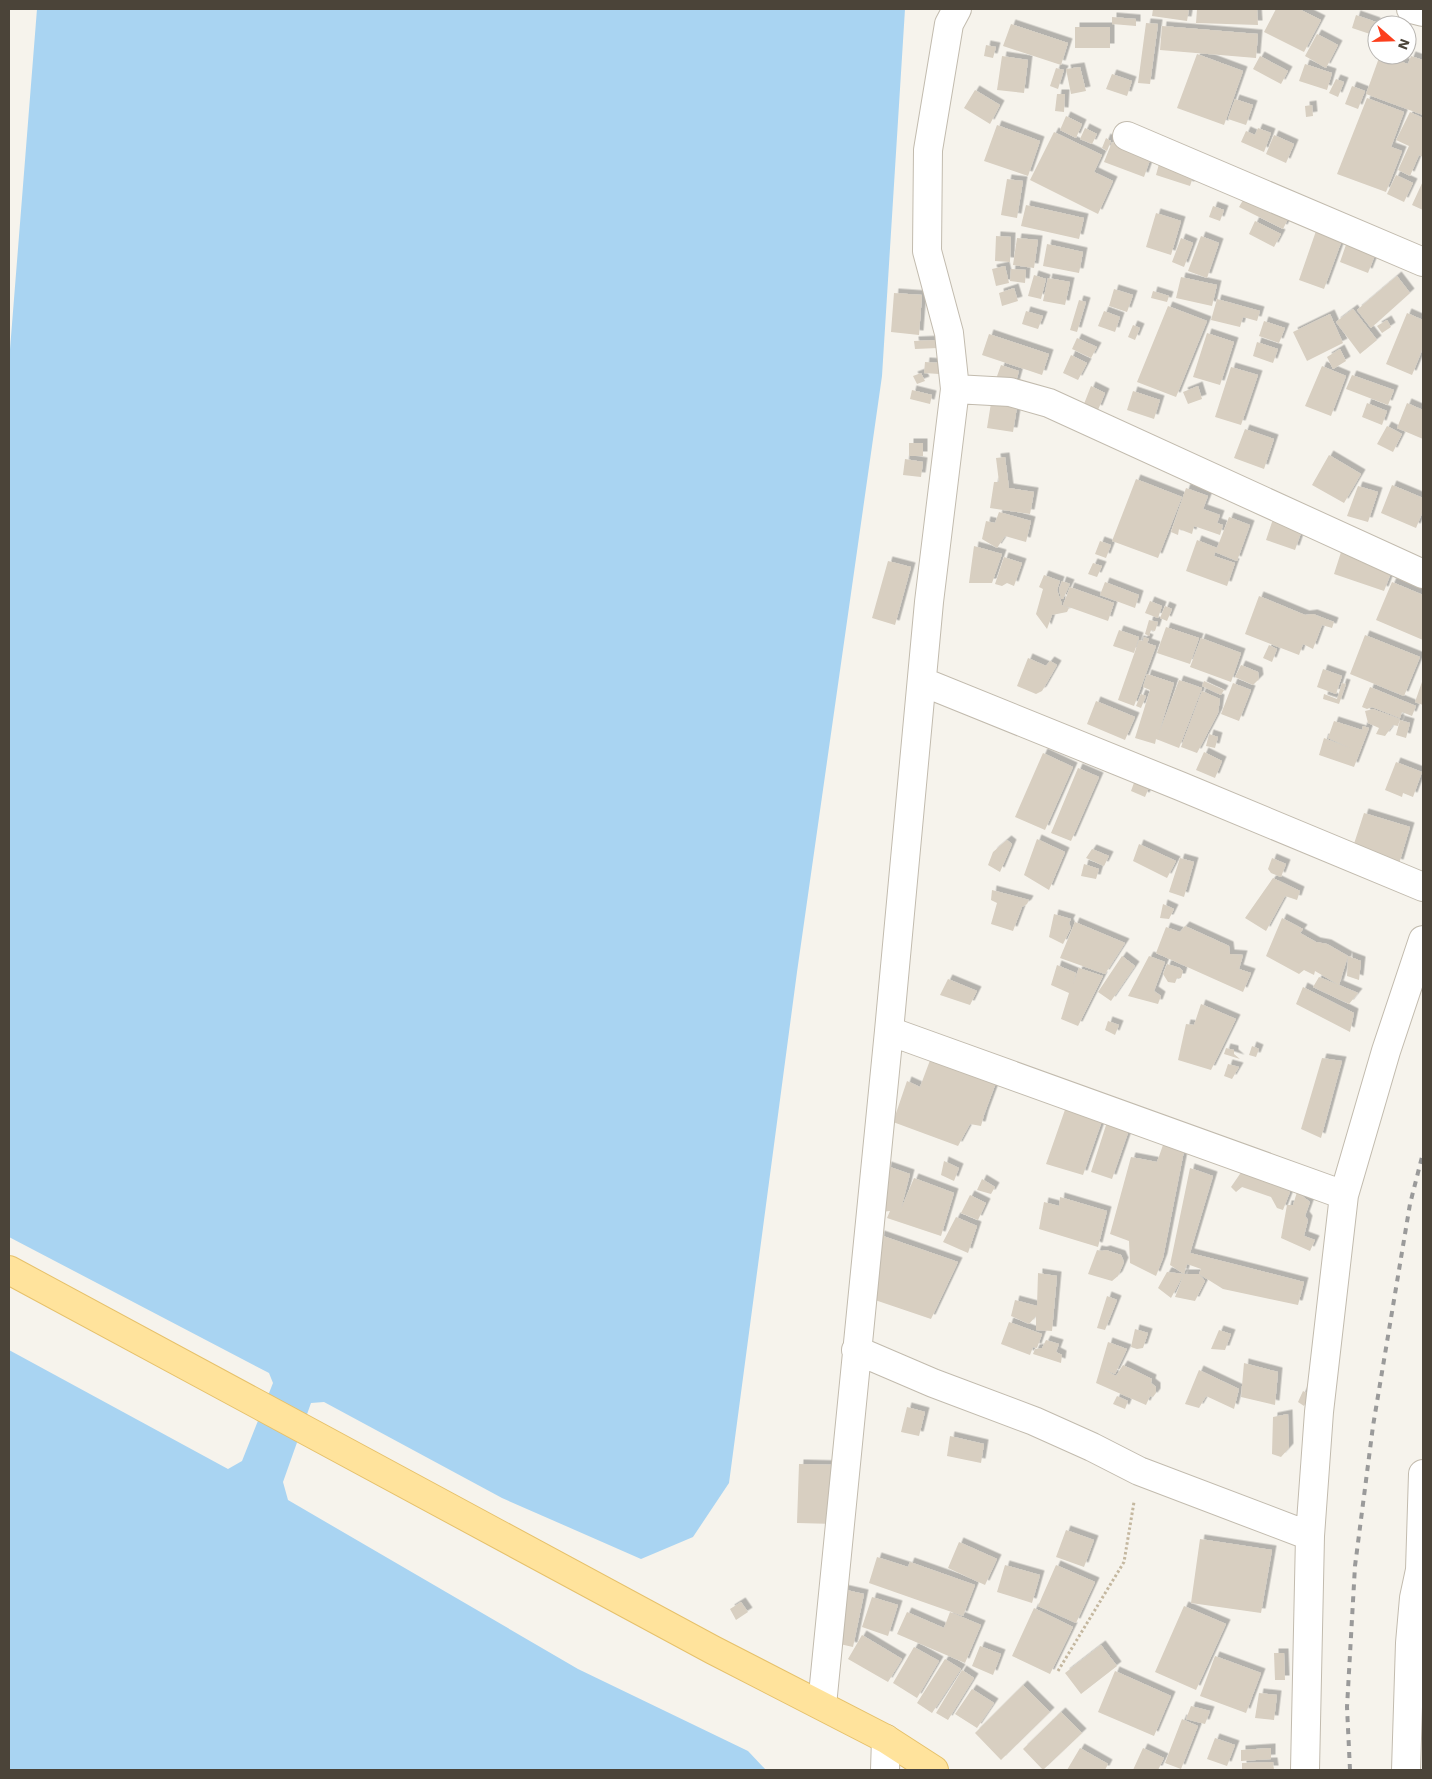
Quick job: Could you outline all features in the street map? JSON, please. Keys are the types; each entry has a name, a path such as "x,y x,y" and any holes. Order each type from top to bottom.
{"main road":[{"path":"9,1270 713,1650 886,1739 934,1770"}],"street":[{"path":"822,1705 889,1031 929,602 955,389 950,333 927,251 928,150 949,24 957,9"},
{"path":"1411,9 1423,12"},
{"path":"1126,136 1423,262"},
{"path":"955,389 1010,392 1049,403 1423,574"},
{"path":"922,682 1423,887"},
{"path":"1305,1770 1310,1536 1319,1412 1344,1194 1386,1051 1423,940"},
{"path":"889,1031 1344,1194"},
{"path":"856,1350 1034,1421 1139,1471 1310,1536"},
{"path":"1406,1770 1410,1642 1414,1598 1422,1570 1423,1474"},
{"path":"885,1770 886,1739"}],"path":[{"path":"1058,1671 1124,1562 1139,1471"}],"water":[{"path":"37,9 905,9 882,376 797,972 729,1483 693,1537 641,1559 502,1498 324,1402 311,1403 283,1482 288,1500 578,1669 748,1751 766,1770 9,1770 9,1350 228,1469 242,1461 273,1383 269,1373 9,1237 9,362"}],"building":[{"path":"1153,9 1189,9 1187,21 1152,16"},
{"path":"1197,9 1257,9 1258,25 1196,23"},
{"path":"1276,9 1299,9 1321,20 1304,52 1264,32"},
{"path":"1356,15 1367,19 1367,33 1352,28"},
{"path":"1112,17 1136,19 1136,26 1112,24"},
{"path":"1146,23 1158,24 1150,84 1138,83"},
{"path":"1011,24 1068,43 1061,65 1003,46"},
{"path":"1162,26 1258,34 1256,58 1160,50"},
{"path":"1075,27 1110,27 1110,48 1075,48"},
{"path":"1317,34 1338,45 1326,68 1305,56"},
{"path":"986,45 996,47 993,58 984,56"},
{"path":"1197,54 1243,71 1224,125 1177,108"},
{"path":"1002,56 1028,60 1024,93 997,90"},
{"path":"1260,56 1288,71 1281,84 1253,69"},
{"path":"1417,58 1423,60 1423,115 1366,94 1376,65 1417,65"},
{"path":"1305,64 1332,73 1327,90 1299,81"},
{"path":"1080,67 1086,91 1071,94 1066,69"},
{"path":"1056,68 1064,70 1058,89 1050,86"},
{"path":"1112,74 1132,81 1127,96 1106,89"},
{"path":"1336,79 1344,82 1338,97 1329,93"},
{"path":"1352,86 1365,91 1358,109 1345,104"},
{"path":"975,90 1000,105 990,124 964,108"},
{"path":"1057,94 1065,94 1064,112 1055,111"},
{"path":"1367,98 1404,112 1391,147 1402,151 1386,192 1337,174"},
{"path":"1235,99 1253,105 1246,125 1228,119"},
{"path":"1312,105 1313,116 1306,117 1305,106"},
{"path":"1410,112 1423,118 1423,157 1419,155 1410,176 1398,170 1409,146 1396,140"},
{"path":"1066,116 1082,124 1076,138 1060,130"},
{"path":"997,125 1040,141 1028,176 984,161"},
{"path":"1085,128 1097,134 1092,144 1080,139"},
{"path":"1258,128 1271,133 1264,152 1241,142 1246,131 1255,135"},
{"path":"1054,132 1102,155 1094,172 1113,181 1098,214 1030,180"},
{"path":"1274,135 1294,144 1286,163 1266,154"},
{"path":"1106,138 1111,141 1107,151 1102,148"},
{"path":"1112,142 1151,157 1144,177 1104,162"},
{"path":"1160,160 1195,171 1190,186 1156,175"},
{"path":"1396,175 1413,183 1404,202 1387,194"},
{"path":"1007,179 1023,181 1017,218 1001,215"},
{"path":"1423,181 1423,210 1412,205"},
{"path":"1246,195 1289,217 1283,229 1239,207"},
{"path":"1026,205 1084,218 1079,239 1021,226"},
{"path":"1213,206 1224,210 1220,221 1209,217"},
{"path":"1156,213 1181,221 1171,255 1146,247"},
{"path":"1255,221 1281,234 1274,247 1249,234"},
{"path":"1316,231 1342,240 1324,289 1299,280"},
{"path":"996,236 1011,237 1010,262 995,261"},
{"path":"1201,236 1219,243 1207,278 1188,271"},
{"path":"1017,238 1038,240 1034,268 1013,265"},
{"path":"1181,238 1193,243 1184,267 1172,262"},
{"path":"1348,239 1377,250 1368,273 1340,262"},
{"path":"1047,244 1083,252 1079,273 1043,266"},
{"path":"1005,266 1009,283 996,286 992,269"},
{"path":"1011,269 1026,270 1025,283 1010,281"},
{"path":"1034,275 1046,279 1041,299 1028,296"},
{"path":"1397,276 1410,293 1371,328 1357,310"},
{"path":"1181,277 1217,285 1212,306 1176,298"},
{"path":"1048,278 1070,282 1065,305 1043,301"},
{"path":"1014,288 1018,301 1002,306 999,293"},
{"path":"1114,289 1133,295 1127,312 1109,306"},
{"path":"1153,291 1169,296 1167,302 1151,298"},
{"path":"894,293 922,295 919,335 891,332"},
{"path":"1217,299 1260,311 1257,321 1243,317 1240,327 1211,320"},
{"path":"1079,300 1086,302 1077,332 1070,330"},
{"path":"1168,306 1207,321 1176,397 1137,382"},
{"path":"1353,309 1377,340 1360,354 1336,322"},
{"path":"1026,311 1043,316 1038,329 1022,324"},
{"path":"1104,311 1120,317 1115,332 1098,326"},
{"path":"1407,313 1423,320 1423,348 1412,375 1386,364"},
{"path":"1330,314 1343,343 1307,361 1293,332"},
{"path":"1387,320 1391,327 1382,333 1377,326"},
{"path":"1264,321 1285,328 1279,343 1259,336"},
{"path":"1133,325 1140,328 1135,340 1128,337"},
{"path":"1207,333 1234,342 1220,385 1193,377"},
{"path":"989,334 1049,354 1042,375 982,355"},
{"path":"1077,338 1097,347 1091,358 1072,349"},
{"path":"938,340 938,348 915,349 914,341"},
{"path":"1257,342 1278,349 1273,363 1253,356"},
{"path":"1340,349 1346,361 1333,369 1327,357"},
{"path":"1071,355 1087,363 1078,380 1063,373"},
{"path":"925,362 940,363 939,374 924,373"},
{"path":"1001,365 1019,371 1015,385 996,379"},
{"path":"1322,366 1346,376 1331,416 1305,406"},
{"path":"1231,367 1258,375 1241,425 1215,417"},
{"path":"921,373 925,381 917,384 913,376"},
{"path":"1352,375 1394,390 1388,405 1346,389"},
{"path":"1091,386 1105,393 1098,410 1084,404"},
{"path":"1198,386 1202,399 1188,404 1183,392"},
{"path":"912,390 932,395 930,404 910,399"},
{"path":"1133,391 1160,400 1154,419 1127,410"},
{"path":"991,403 1017,407 1013,432 987,428"},
{"path":"1367,403 1387,411 1382,425 1362,417"},
{"path":"1407,403 1423,410 1423,439 1397,428"},
{"path":"1387,426 1402,434 1393,452 1377,444"},
{"path":"1245,429 1274,439 1264,469 1234,458"},
{"path":"909,443 923,443 923,456 909,456"},
{"path":"1329,455 1361,474 1344,503 1312,485"},
{"path":"1005,457 1009,488 1034,492 1030,514 990,508 994,482 999,482 996,458"},
{"path":"905,459 923,462 921,477 903,475"},
{"path":"1136,479 1182,497 1158,558 1112,541"},
{"path":"1392,485 1423,498 1423,511 1416,528 1381,513"},
{"path":"1358,486 1378,492 1368,522 1347,516"},
{"path":"1186,488 1208,496 1203,509 1220,515 1217,523 1223,525 1220,535 1194,526 1192,534 1179,529 1178,535 1171,532"},
{"path":"999,512 1031,521 1026,542 1005,536 997,548 982,539 986,521 995,523"},
{"path":"1229,517 1250,525 1237,561 1215,552 1214,556 1235,563 1227,586 1186,571 1197,540 1217,548"},
{"path":"1273,519 1302,530 1295,550 1266,540"},
{"path":"1100,541 1111,545 1106,558 1095,554"},
{"path":"974,546 1002,554 992,583 969,583"},
{"path":"1342,549 1393,568 1384,591 1334,574"},
{"path":"1004,557 1022,563 1014,586 1007,583 1002,586 995,584"},
{"path":"888,561 911,567 895,625 872,618"},
{"path":"1093,563 1102,566 1097,577 1088,574"},
{"path":"1044,575 1060,581 1057,590 1062,604 1060,604 1069,608 1067,612 1052,615 1047,629 1036,614 1043,589 1039,587"},
{"path":"1062,581 1070,584 1063,599 1061,599 1059,589"},
{"path":"1105,582 1139,595 1135,608 1100,595"},
{"path":"1392,582 1423,595 1423,640 1376,620"},
{"path":"1070,587 1114,603 1108,621 1063,605"},
{"path":"1259,596 1305,615 1313,614 1334,622 1332,628 1322,625 1313,649 1303,644 1299,655 1245,634"},
{"path":"1150,601 1162,606 1158,618 1145,613"},
{"path":"1165,606 1172,609 1167,621 1160,618"},
{"path":"1149,620 1158,622 1155,631 1151,630 1149,636 1145,634"},
{"path":"1166,627 1199,638 1190,664 1157,653"},
{"path":"1119,630 1139,637 1134,653 1113,646"},
{"path":"1365,635 1420,657 1404,696 1350,674"},
{"path":"1144,637 1149,639 1147,643 1156,646 1134,706 1118,700 1139,640 1143,641"},
{"path":"1201,638 1241,653 1231,682 1190,667"},
{"path":"1269,645 1277,649 1272,662 1263,658"},
{"path":"1028,658 1046,666 1050,661 1057,665 1042,691 1036,694 1017,686"},
{"path":"1241,665 1258,672 1259,679 1253,685 1235,677"},
{"path":"1323,669 1342,676 1336,694 1317,687"},
{"path":"1147,674 1174,683 1158,736 1179,680 1202,688 1179,748 1156,739 1155,744 1135,738 1150,690 1143,687"},
{"path":"1423,679 1423,705 1415,702"},
{"path":"1204,681 1224,690 1221,695 1202,686"},
{"path":"1233,683 1251,690 1239,721 1221,714"},
{"path":"1342,683 1346,684 1339,704 1323,699 1324,694 1337,699"},
{"path":"1370,687 1416,706 1412,716 1402,712 1400,718 1372,707 1367,709 1362,707"},
{"path":"1202,691 1220,699 1218,713 1197,753 1181,747"},
{"path":"1141,694 1146,696 1141,708 1136,706"},
{"path":"1096,701 1135,717 1125,740 1087,724"},
{"path":"1373,709 1400,719 1398,726 1393,725 1385,736 1376,734 1379,728 1368,723 1365,711"},
{"path":"1400,720 1410,723 1406,738 1396,735"},
{"path":"1334,721 1362,730 1363,726 1369,728 1354,767 1319,755 1324,738 1350,748 1328,738"},
{"path":"1209,734 1218,737 1215,748 1206,746"},
{"path":"1204,752 1222,761 1215,778 1196,770"},
{"path":"1043,753 1073,767 1045,830 1015,817"},
{"path":"1396,762 1422,772 1413,797 1403,793 1402,797 1385,790"},
{"path":"1078,768 1099,777 1071,841 1051,833"},
{"path":"1135,780 1150,785 1145,797 1131,791"},
{"path":"1364,813 1410,827 1399,864 1352,850"},
{"path":"1037,839 1065,852 1049,890 1024,875"},
{"path":"1007,840 1012,844 1000,872 988,865 993,852"},
{"path":"1139,844 1176,861 1167,878 1133,861"},
{"path":"1092,849 1109,856 1104,866 1086,858"},
{"path":"1180,858 1194,862 1184,897 1169,892"},
{"path":"1272,858 1286,864 1281,877 1271,873 1268,869"},
{"path":"1084,864 1099,869 1096,879 1081,876"},
{"path":"1273,878 1300,891 1297,900 1285,896 1266,931 1245,918"},
{"path":"992,890 1029,900 1022,907 1013,931 991,924 997,903 991,900"},
{"path":"1163,904 1174,909 1169,919 1160,918"},
{"path":"1054,914 1071,919 1069,923 1071,928 1063,944 1049,937"},
{"path":"1282,918 1303,929 1300,933 1316,942 1327,944 1348,956 1339,985 1315,971 1314,975 1304,970 1299,974 1266,956"},
{"path":"1075,922 1125,943 1105,974 1060,958"},
{"path":"1185,926 1229,946 1230,954 1243,955 1239,969 1251,973 1243,992 1156,953 1166,927 1180,932"},
{"path":"1122,956 1135,966 1111,1001 1098,992"},
{"path":"1149,956 1165,962 1154,991 1161,996 1158,1004 1128,996"},
{"path":"1348,956 1361,961 1359,980 1347,976"},
{"path":"1167,964 1180,968 1183,971 1181,978 1177,978 1175,983 1168,982 1163,974"},
{"path":"1057,965 1076,973 1073,984 1079,968 1103,976 1078,1026 1061,1019 1069,993 1051,985"},
{"path":"1319,977 1358,993 1349,1004 1313,987"},
{"path":"948,979 977,991 970,1005 940,995"},
{"path":"1303,987 1354,1013 1350,1032 1296,1004"},
{"path":"1201,1004 1236,1019 1211,1070 1178,1060 1186,1024 1194,1025"},
{"path":"1108,1021 1119,1025 1115,1035 1105,1030"},
{"path":"1252,1046 1259,1049 1256,1057 1249,1055"},
{"path":"1226,1048 1234,1050 1234,1054 1240,1059 1224,1054"},
{"path":"932,1055 997,1080 981,1126 970,1124 958,1146 893,1122 907,1081 920,1087"},
{"path":"1322,1058 1342,1061 1321,1138 1301,1129"},
{"path":"1228,1064 1239,1067 1232,1079 1224,1076"},
{"path":"1067,1104 1103,1118 1083,1175 1046,1164"},
{"path":"1108,1119 1130,1127 1112,1179 1091,1172"},
{"path":"1163,1145 1184,1151 1163,1258 1156,1276 1130,1263 1129,1241 1110,1234 1131,1157 1157,1162"},
{"path":"944,1161 959,1168 954,1181 941,1175"},
{"path":"887,1166 910,1174 901,1209 914,1178 954,1193 941,1236 887,1218 890,1211 880,1212"},
{"path":"1190,1168 1213,1176 1190,1253 1304,1282 1298,1305 1223,1289 1199,1274 1201,1269 1187,1264 1184,1274 1170,1265"},
{"path":"1242,1171 1290,1192 1283,1210 1277,1208 1271,1197 1242,1187 1236,1192 1231,1187"},
{"path":"982,1179 995,1187 991,1194 977,1190"},
{"path":"1297,1192 1310,1202 1305,1216 1308,1220 1304,1236 1315,1240 1310,1251 1281,1238 1287,1205 1293,1205"},
{"path":"970,1195 986,1203 978,1220 961,1213"},
{"path":"1060,1197 1107,1211 1098,1247 1039,1229 1044,1202 1059,1206"},
{"path":"956,1217 977,1226 968,1253 943,1242"},
{"path":"880,1235 958,1262 931,1319 872,1299"},
{"path":"1097,1250 1106,1250 1121,1255 1124,1262 1118,1276 1112,1281 1088,1274"},
{"path":"1167,1272 1184,1274 1171,1298 1158,1288"},
{"path":"1038,1273 1057,1276 1052,1331 1036,1330 1036,1316 1029,1324 1011,1316 1015,1300 1037,1306"},
{"path":"1184,1274 1199,1274 1205,1281 1195,1301 1175,1297"},
{"path":"1107,1296 1117,1300 1105,1330 1097,1328"},
{"path":"1009,1322 1042,1334 1037,1348 1033,1347 1030,1355 1001,1344"},
{"path":"1135,1329 1148,1333 1143,1348 1131,1347"},
{"path":"1219,1330 1231,1334 1225,1350 1211,1349"},
{"path":"1046,1340 1059,1344 1056,1352 1062,1355 1061,1363 1033,1354 1035,1349 1042,1348"},
{"path":"1108,1342 1127,1349 1115,1374 1103,1369 1116,1376 1123,1365 1152,1379 1151,1383 1156,1387 1156,1393 1153,1397 1150,1396 1146,1405 1096,1383"},
{"path":"1244,1363 1278,1372 1275,1405 1241,1397"},
{"path":"1199,1370 1239,1389 1234,1409 1206,1396 1199,1408 1185,1404"},
{"path":"1303,1391 1310,1395 1304,1406 1298,1402"},
{"path":"1117,1396 1128,1401 1125,1409 1113,1404"},
{"path":"907,1407 925,1412 919,1436 901,1432"},
{"path":"1288,1414 1289,1448 1281,1457 1272,1454 1273,1417"},
{"path":"950,1436 984,1444 981,1463 947,1456"},
{"path":"799,1464 838,1465 835,1524 797,1523"},
{"path":"1066,1530 1094,1540 1084,1567 1056,1557"},
{"path":"1200,1539 1272,1550 1261,1613 1191,1603"},
{"path":"959,1542 997,1559 985,1585 948,1568"},
{"path":"877,1557 908,1567 910,1562 975,1585 963,1616 869,1583"},
{"path":"1005,1565 1040,1575 1032,1603 997,1592"},
{"path":"1056,1565 1095,1582 1076,1623 1038,1606"},
{"path":"842,1589 864,1594 853,1647 831,1642"},
{"path":"872,1597 898,1605 888,1636 862,1627"},
{"path":"741,1602 748,1612 736,1620 730,1609"},
{"path":"1184,1606 1226,1624 1196,1690 1155,1672"},
{"path":"1034,1608 1073,1627 1050,1674 1012,1656"},
{"path":"907,1612 944,1628 950,1612 981,1625 965,1663 897,1634"},
{"path":"862,1635 902,1659 888,1682 848,1659"},
{"path":"1101,1645 1117,1666 1081,1694 1065,1673"},
{"path":"980,1646 1001,1654 993,1675 972,1666"},
{"path":"914,1647 939,1661 917,1698 893,1683"},
{"path":"1274,1653 1284,1653 1285,1680 1275,1680"},
{"path":"1215,1656 1261,1673 1246,1713 1200,1696"},
{"path":"945,1659 961,1669 932,1713 917,1703"},
{"path":"962,1670 974,1678 948,1720 936,1713"},
{"path":"1115,1671 1171,1696 1154,1736 1098,1712"},
{"path":"1023,1685 1050,1712 1001,1760 975,1733"},
{"path":"972,1689 994,1703 977,1728 955,1714"},
{"path":"1259,1693 1277,1695 1274,1720 1255,1718"},
{"path":"1191,1706 1210,1711 1205,1724 1186,1719"},
{"path":"1061,1712 1082,1733 1043,1770 1023,1749"},
{"path":"1182,1719 1198,1726 1181,1769 1165,1763"},
{"path":"1215,1738 1235,1745 1227,1766 1207,1759"},
{"path":"1080,1748 1108,1764 1105,1770 1067,1770"},
{"path":"1143,1748 1164,1758 1158,1770 1133,1770"},
{"path":"1271,1748 1271,1759 1241,1761 1241,1750"},
{"path":"1273,1762 1274,1770 1242,1770 1242,1763"}],"railway":[{"path":"1350,1770 1347,1707 1355,1566 1373,1426 1410,1204 1423,1153"}]}
